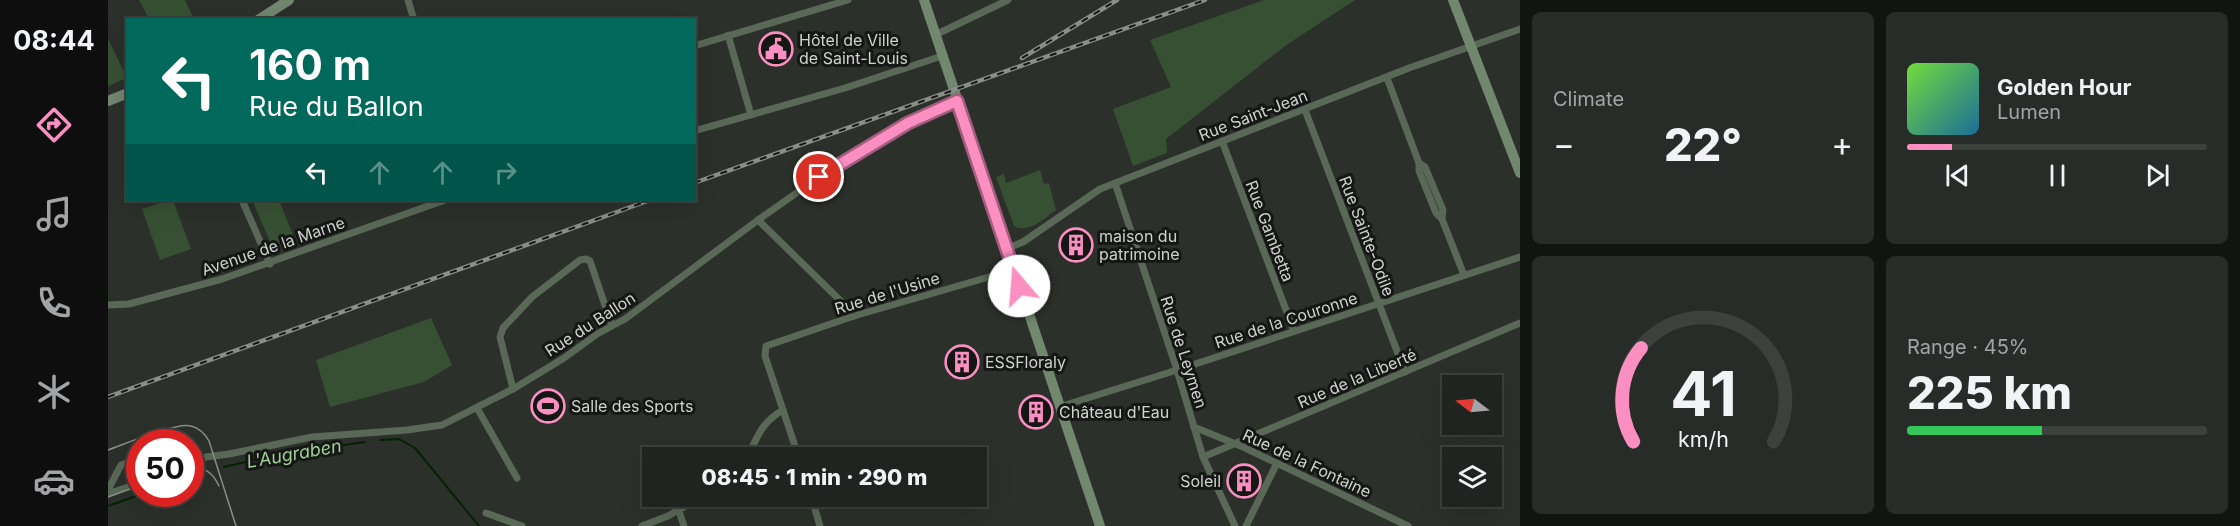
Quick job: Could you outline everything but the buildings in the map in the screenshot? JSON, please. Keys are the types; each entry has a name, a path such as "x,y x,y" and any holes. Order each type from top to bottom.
{"main road":[{"path":"924,0 1100,526"},
{"path":"1453,0 1520,173"},
{"path":"261,18 284,1"},
{"path":"108,101 126,94"}],"street":[{"path":"408,0 413,18"},
{"path":"696,45 848,0"},
{"path":"935,35 1008,0"},
{"name":"Rue Saint-Jean","path":"1006,249 1023,242 1100,189 1520,29"},
{"path":"728,36 751,115"},
{"path":"696,130 845,88 942,56"},
{"path":"1387,78 1419,163 1425,167 1443,210 1442,219 1464,275"},
{"name":"Rue du Ballon","path":"204,459 312,437 442,425 513,389 625,319 819,177 908,123 957,101"},
{"name":"Rue Sainte-Odile","path":"1305,110 1405,372"},
{"name":"Rue Gambetta","path":"1222,141 1294,331"},
{"name":"Rue de Leymen","path":"1115,183 1177,370 1203,457 1235,526"},
{"path":"242,201 270,264"},
{"name":"Avenue de la Marne","path":"108,305 129,304 270,264 442,201"},
{"path":"758,220 854,316"},
{"name":"Rue de la Couronne","path":"1059,406 1177,370 1520,257"},
{"path":"513,389 500,337 503,328 532,297 580,260 590,261 612,326"},
{"name":"Rue de l'Usine","path":"783,410 764,352 764,348 769,344 854,316 1013,270"},
{"name":"Rue de la Liberté","path":"1203,457 1520,323"},
{"path":"477,408 517,478"},
{"path":"752,447 763,425 783,410 795,447"},
{"name":"Rue de la Fontaine","path":"1194,427 1236,444 1408,526"},
{"path":"108,492 121,465 126,463"},
{"path":"1246,526 1277,463"},
{"path":"108,492 126,487"},
{"path":"679,507 684,526"},
{"path":"642,526 685,507"},
{"path":"814,507 820,526"},
{"path":"486,513 522,526"}],"green space":[{"path":"139,0 185,0 194,18 148,18"},
{"path":"1264,0 1355,0 1285,46 1166,139 1167,153 1133,166 1113,109 1171,87 1150,40"},
{"path":"108,39 126,78 108,86"},
{"path":"1040,170 1044,184 1049,183 1056,210 1030,227 1014,226 996,177 1004,174 1006,183"},
{"path":"166,201 173,201 191,249 160,260 142,209"},
{"path":"252,201 279,201 297,245 275,253"},
{"path":"431,318 452,365 424,382 330,407 316,360"}],"waterway":[{"name":"L'Augraben","path":"380,440 399,439 415,448 479,526"},
{"name":"L'Augraben","path":"224,467 284,453 365,442"},
{"name":"L'Augraben","path":"108,506 126,500"}],"tram line":[{"path":"108,450 174,427 197,428 209,441 236,526"},
{"path":"204,470 214,478 219,486"},
{"path":"108,497 126,490"}],"railway":[{"path":"1022,58 1117,0"},
{"path":"696,182 1205,0"},
{"path":"108,397 647,201"}],"place":[{"name":"Hôtel de Ville de Saint-Louis","path":"776,49"},
{"name":"maison du patrimoine","path":"1076,245"},
{"name":"ESSFloraly","path":"962,362"},
{"name":"Salle des Sports","path":"548,406"},
{"name":"Château d'Eau","path":"1036,412"},
{"name":"Soleil","path":"1244,481"}],"route":[{"path":"819,177 908,123 957,101 1019,286"}]}
